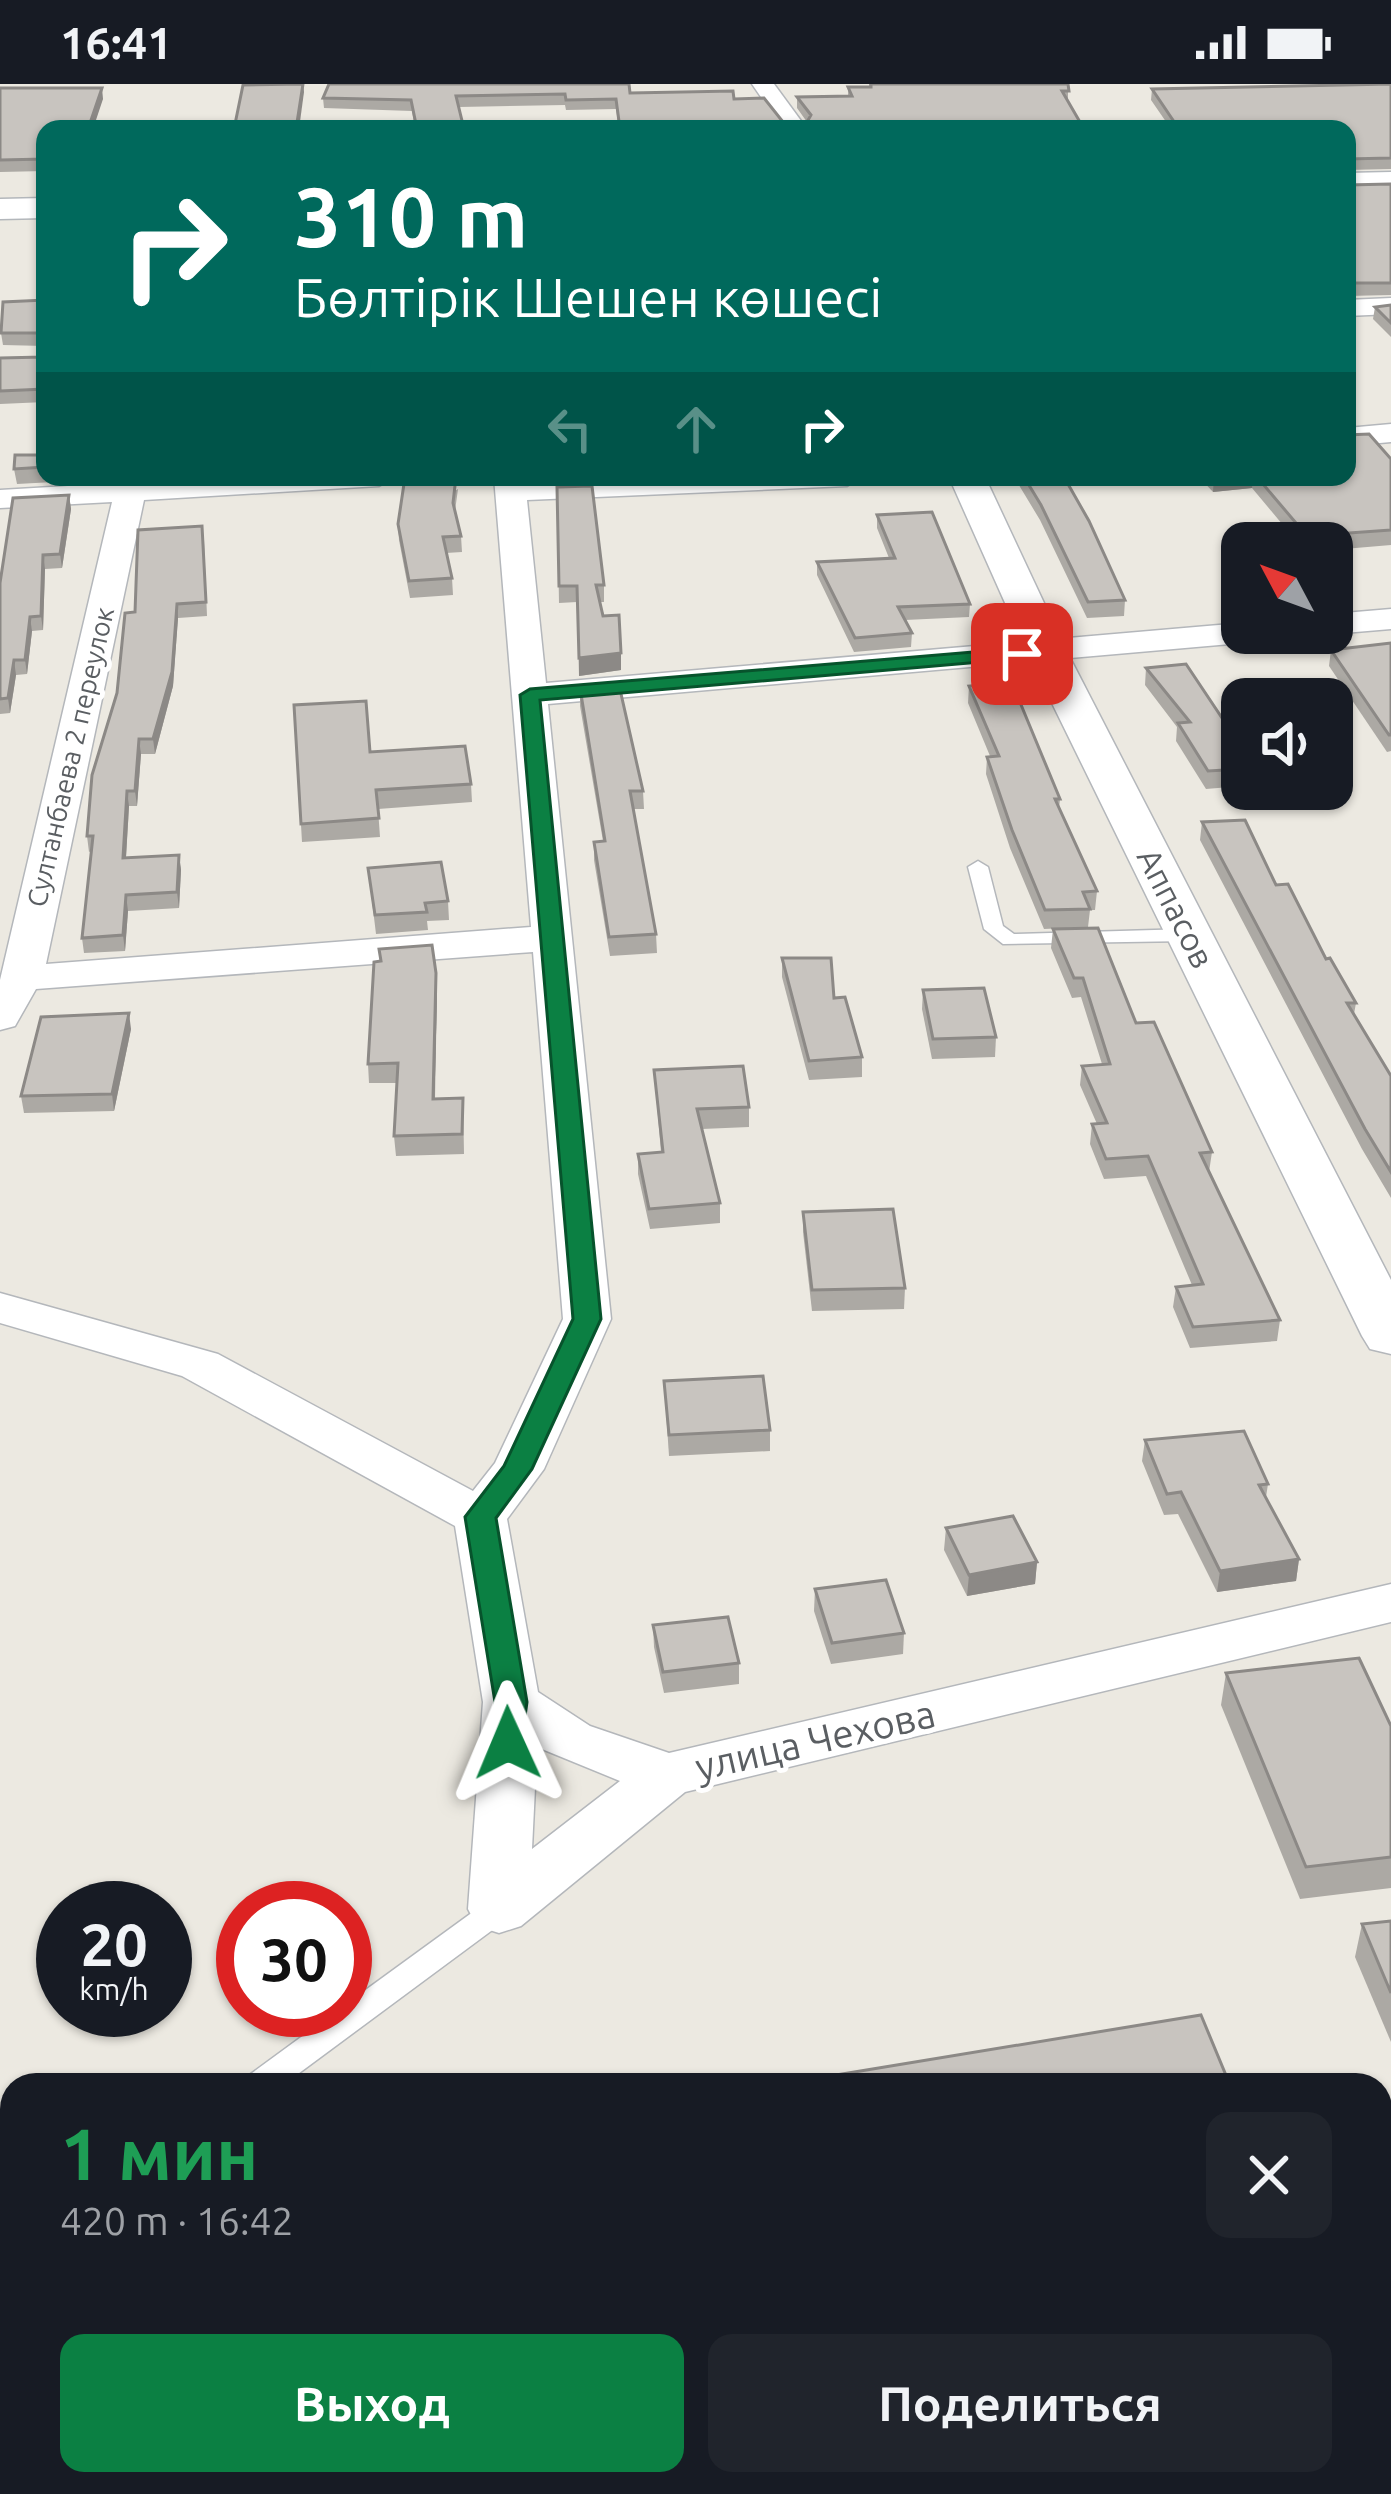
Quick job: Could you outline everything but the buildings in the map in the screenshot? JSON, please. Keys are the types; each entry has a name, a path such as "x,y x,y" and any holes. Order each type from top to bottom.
{"main road":[{"path":"1356,183 1391,182"},
{"path":"0,209 36,208"}],"street":[{"path":"764,84 789,120"},
{"path":"1356,308 1391,306"},
{"path":"1356,436 1391,434"},
{"path":"0,499 230,486"},
{"path":"499,1910 511,1702 480,1517 518,1469 587,1319 510,486"},
{"name":"Аппасов","path":"971,486 1046,650 1391,1336"},
{"name":"Султанбаева 2 переулок","path":"0,1017 22,978 130,492"},
{"path":"1353,622 1391,619"},
{"path":"530,695 1221,635"},
{"path":"22,978 552,938"},
{"path":"0,1308 200,1365 480,1517"},
{"name":"улица Чехова","path":"499,1910 667,1775 1391,1603"},
{"path":"511,1702 570,1741 667,1775"}],"lane":[{"path":"978,867 994,929 1010,940 1189,935"},
{"name":"улица Чехова","path":"275,2073 499,1910"}],"route":[{"path":"508,1743 511,1702 480,1517 518,1469 587,1319 530,695 1022,654"}]}
